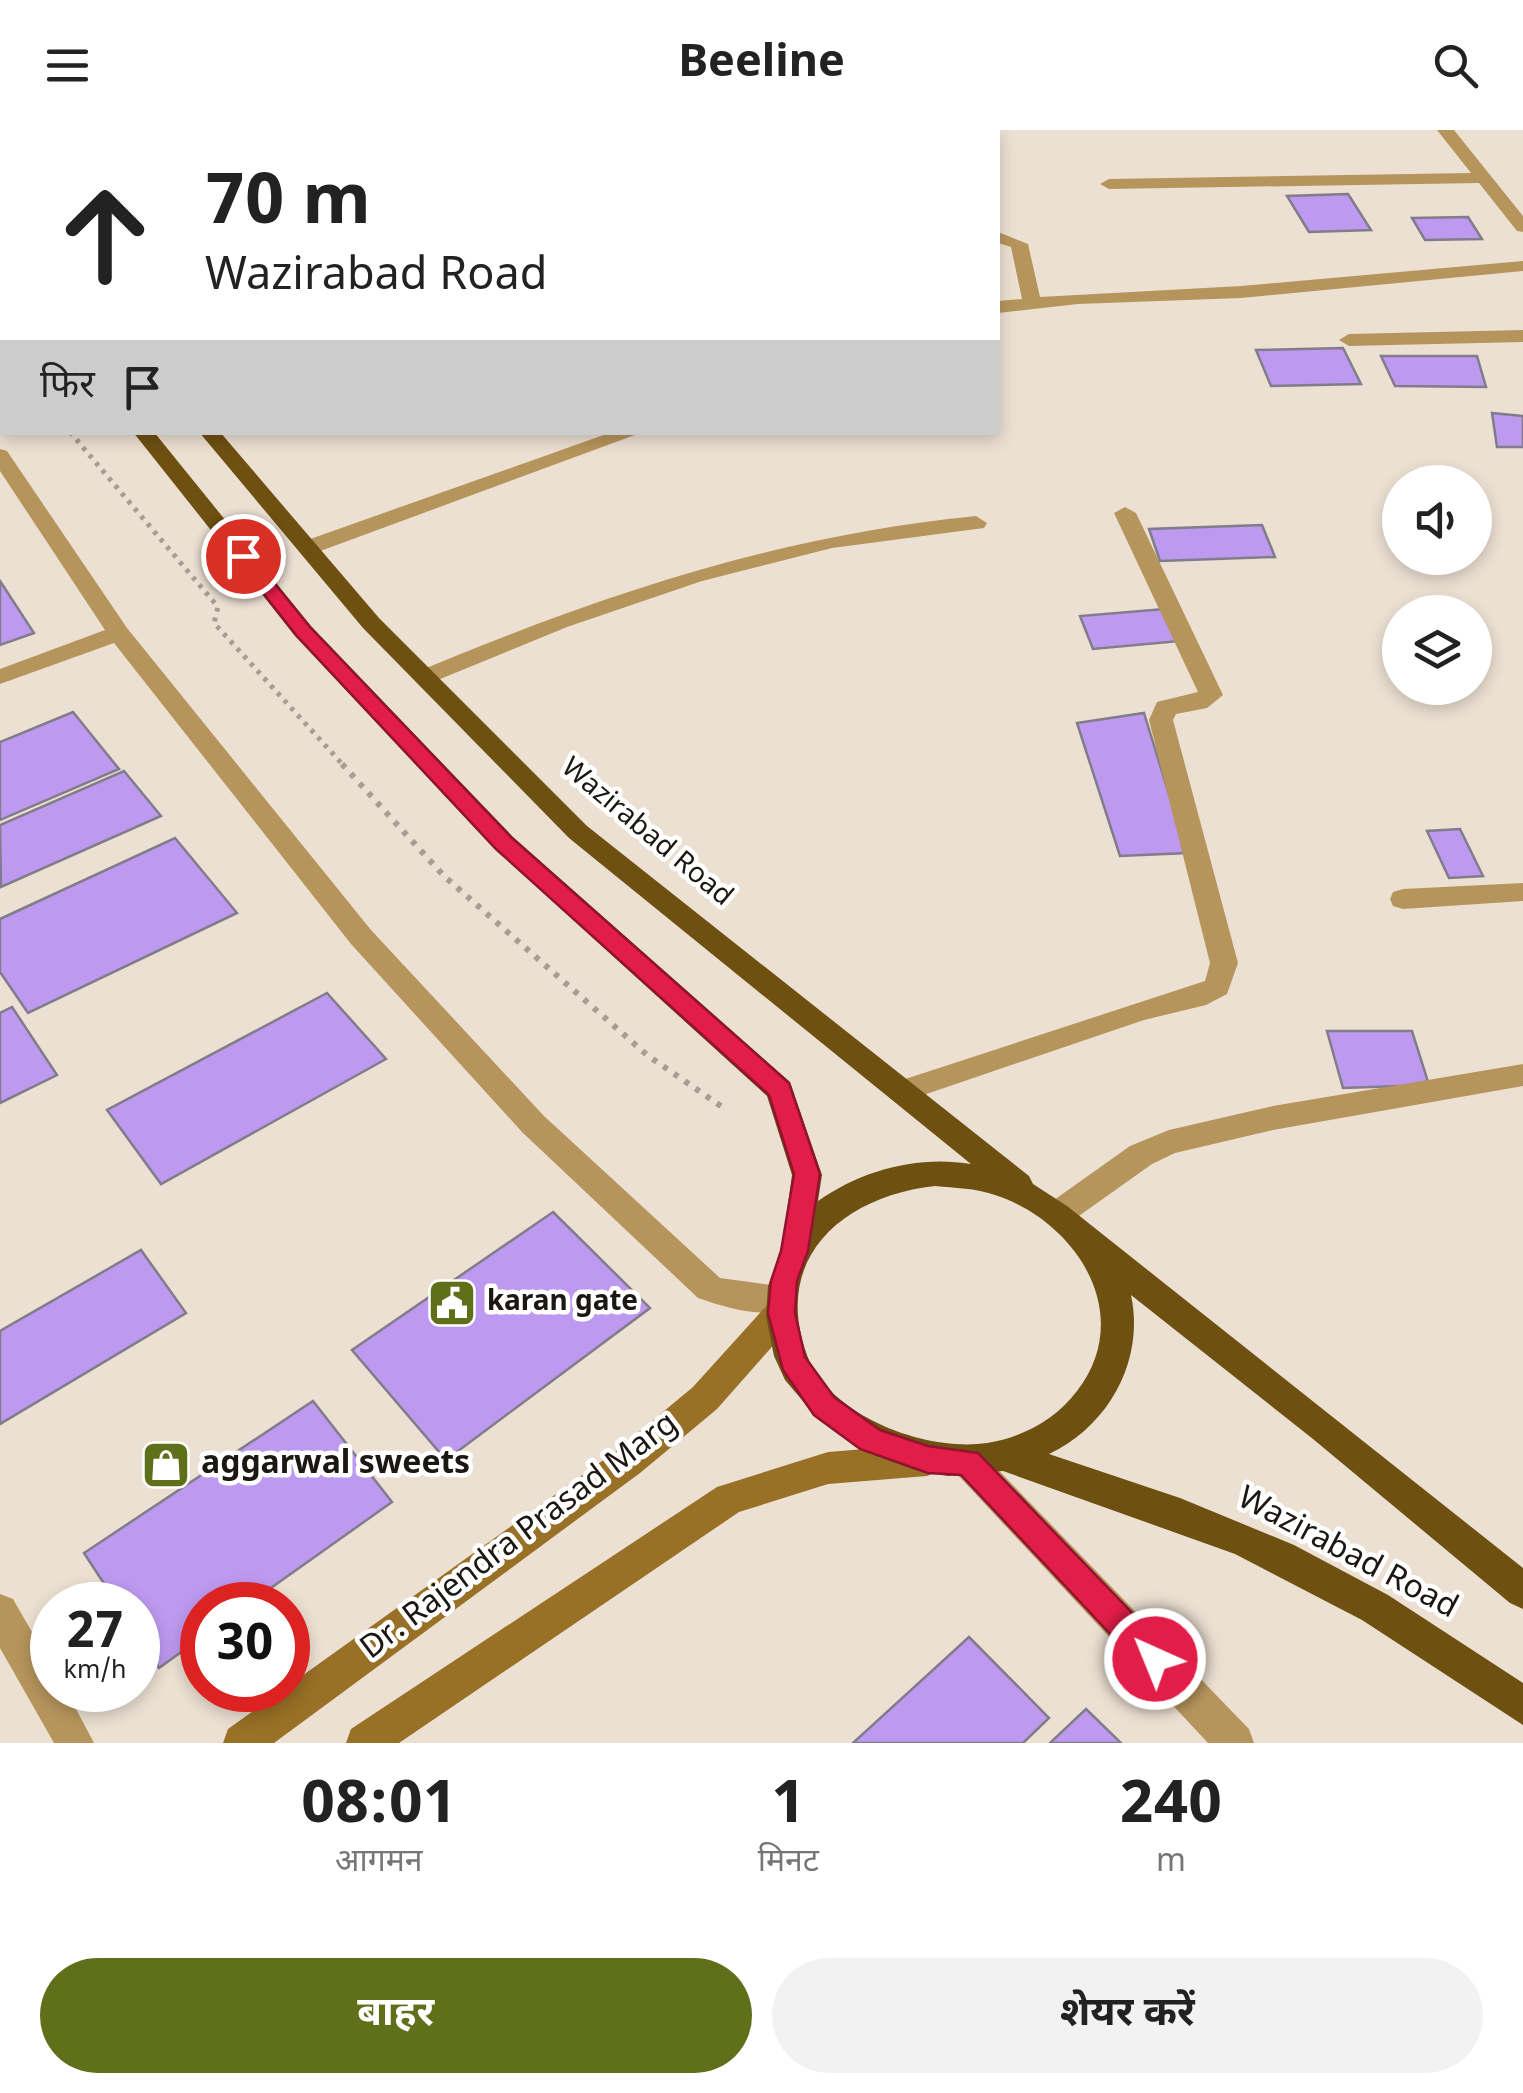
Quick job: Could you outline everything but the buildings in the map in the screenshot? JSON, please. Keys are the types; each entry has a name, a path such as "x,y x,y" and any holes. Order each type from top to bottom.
{"highway":[{"path":"145,435 303,631 504,843 780,1090 807,1174 782,1306 792,1362 824,1406 870,1440 928,1460 968,1462 1008,1457 1054,1438 1090,1407 1112,1368 1120,1325 1110,1282 1088,1243 1048,1207 994,1182 947,1173 899,1177 856,1192 820,1217 794,1251"},
{"name":"Wazirabad Road","path":"212,435 371,623 578,832 1048,1207"},
{"name":"Wazirabad Road","path":"1088,1243 1325,1428 1523,1591"},
{"name":"Wazirabad Road","path":"1008,1457 1172,1509 1282,1557 1397,1620 1523,1706"}],"main road":[{"name":"Dr. Rajendra Prasad Marg","path":"242,1743 628,1462 705,1398 782,1306"},
{"path":"365,1743 729,1499 828,1468 928,1460"}],"street":[{"path":"1445,130 1523,227"},
{"path":"1109,184 1484,178"},
{"path":"1000,239 1019,244 1032,302"},
{"path":"1000,307 1241,292 1523,266"},
{"path":"1348,340 1523,336"},
{"path":"307,548 624,435"},
{"path":"0,455 118,633 362,937 533,1124 709,1288 782,1306"},
{"path":"903,1092 1141,1010 1196,998 1216,987 1224,963 1161,720 1166,707 1198,703 1211,694 1125,513"},
{"path":"425,677 642,589 833,540 896,529 976,522"},
{"path":"0,677 118,633"},
{"path":"1403,899 1523,892"},
{"path":"1048,1207 1169,1142 1273,1118 1523,1076"},
{"path":"968,1462 1234,1743"},
{"path":"0,1612 75,1743"}],"path":[{"path":"72,435 218,607 214,623 444,876 648,1055 725,1110"}],"place":[{"name":"karan gate","path":"452,1303"},
{"name":"aggarwal sweets","path":"166,1465"}],"route":[{"path":"243,556 303,631 504,843 780,1090 807,1174 781,1313 792,1362 824,1406 870,1440 928,1460 968,1462 1155,1659"}]}
